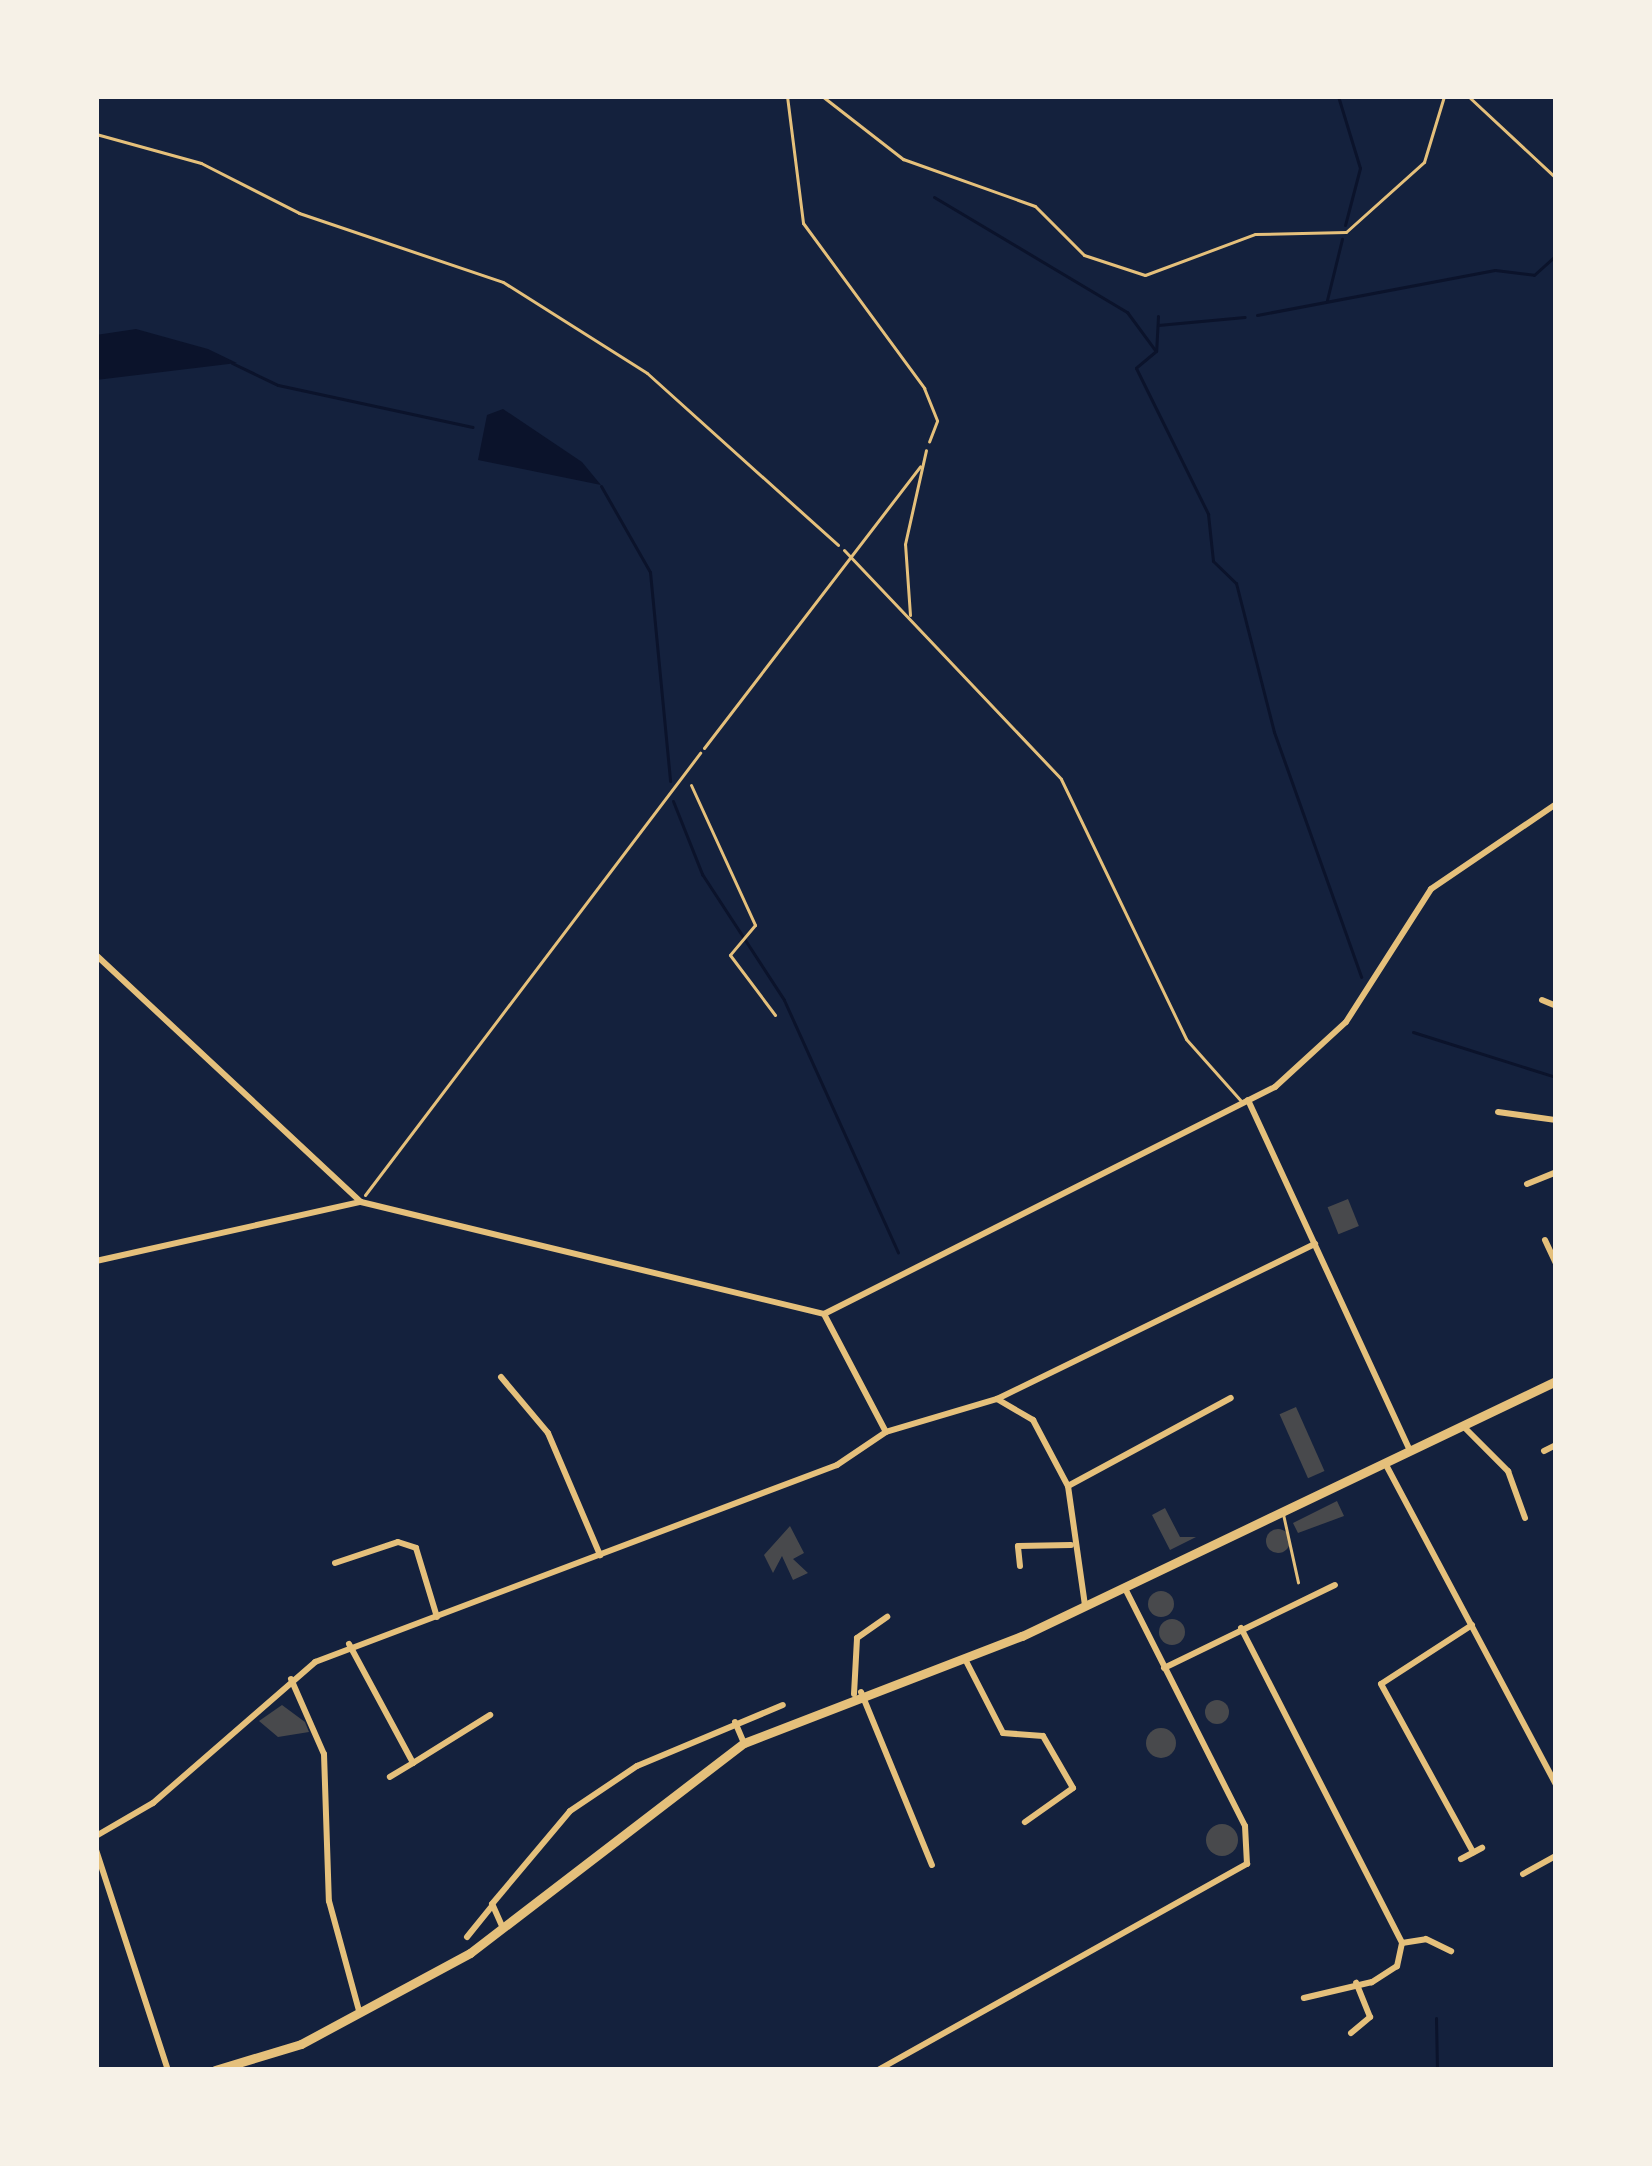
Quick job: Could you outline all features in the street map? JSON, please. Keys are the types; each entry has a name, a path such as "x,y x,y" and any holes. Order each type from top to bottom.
{"main road":[{"path":"215,2070 360,2014 504,1929 744,1743 857,1693 965,1659 1085,1606 1556,1381"}],"street":[{"path":"96,1262 361,1202 824,1314 1245,1101 1346,1022 1431,889 1556,804"},
{"path":"96,955 361,1202"},
{"path":"1542,1000 1556,1006"},
{"path":"1245,1101 1410,1450"},
{"path":"1498,1112 1556,1120"},
{"path":"1527,1184 1556,1172"},
{"path":"1545,1240 1556,1264"},
{"path":"96,1836 153,1803 291,1679 349,1644 437,1616 837,1465 886,1432 997,1400 1315,1244"},
{"path":"824,1314 886,1432"},
{"path":"501,1377 548,1433 600,1555"},
{"path":"997,1400 1033,1420 1068,1486 1071,1545 1085,1606"},
{"path":"1068,1486 1233,1402 1241,1414"},
{"path":"1463,1426 1508,1471 1526,1518"},
{"path":"1544,1451 1556,1445"},
{"path":"1385,1463 1556,1785"},
{"path":"335,1563 398,1542 416,1548 437,1616"},
{"path":"1020,1566 1018,1546 1071,1545"},
{"path":"1164,1667 1335,1585"},
{"path":"878,2070 1247,1864 1245,1826 1125,1588"},
{"path":"886,1617 857,1638 857,1693 932,1865"},
{"path":"1461,1859 1478,1850 1382,1678 1472,1625"},
{"path":"1241,1628 1402,1943 1397,1966 1304,1998"},
{"path":"349,1644 413,1763"},
{"path":"965,1659 997,1725 1043,1736 1073,1788 1024,1822"},
{"path":"291,1679 324,1754 342,1970 360,2014"},
{"path":"467,1937 569,1811 735,1722 783,1705"},
{"path":"390,1777 490,1715"},
{"path":"735,1722 744,1743"},
{"path":"96,1850 168,2070"},
{"path":"1522,1874 1533,1864 1556,1856"},
{"path":"491,1907 504,1929"},
{"path":"1402,1943 1426,1939 1451,1951"},
{"path":"1351,2033 1370,2017 1356,1983"}],"lane":[{"path":"910,617 905,544 926,450"},
{"path":"704,748 846,553 920,466"},
{"path":"846,553 1061,779 1186,1039 1245,1101"},
{"path":"1282,1512 1298,1582"}],"path":[{"path":"787,96 803,223 924,388 937,421 926,450"},
{"path":"822,96 904,159 1035,206 1084,255 1145,275 1255,234 1346,232 1424,162 1444,96"},
{"path":"1468,96 1556,178"},
{"path":"96,134 201,163 299,214 503,282 647,373 846,553"},
{"path":"361,1202 704,748"},
{"path":"692,785 755,926 730,956 775,1015"}],"water":[{"path":"136,329 208,349 237,363 96,380 96,335"},
{"path":"503,409 582,462 601,485 478,460 487,415"}],"building":[{"path":"1348,1199 1359,1226 1338,1234 1328,1207"},
{"path":"1296,1407 1324,1471 1308,1478 1280,1414"},
{"path":"1337,1501 1344,1516 1298,1533 1293,1523"},
{"path":"1165,1508 1180,1537 1196,1537 1170,1550 1152,1515"},
{"path":"790,1526 804,1553 793,1559 808,1573 793,1580 782,1556 773,1573 764,1555"},
{"path":"1278,1529 1290,1541 1278,1553 1266,1541"},
{"path":"1161,1591 1174,1604 1161,1617 1148,1604"},
{"path":"1172,1619 1185,1632 1172,1645 1159,1632"},
{"path":"1217,1700 1229,1712 1217,1724 1205,1712"},
{"path":"282,1705 305,1722 309,1732 278,1737 259,1721"},
{"path":"1161,1728 1172,1732 1176,1743 1172,1754 1161,1758 1150,1754 1146,1743 1150,1732"},
{"path":"1222,1824 1234,1828 1238,1840 1234,1852 1222,1856 1210,1852 1206,1840 1210,1828"}],"waterway":[{"path":"1338,96 1360,168 1345,225"},
{"path":"934,197 1127,312 1155,350"},
{"path":"1327,300 1342,239"},
{"path":"1257,315 1495,270 1534,275 1556,255"},
{"path":"1158,316 1156,351 1136,368 1208,514 1213,561 1236,583 1274,732 1361,977"},
{"path":"1158,325 1245,317"},
{"path":"232,363 278,385 473,427"},
{"path":"601,486 650,572 670,781"},
{"path":"673,801 702,874 784,1000 898,1253"},
{"path":"1413,1032 1556,1077"},
{"path":"1436,2018 1437,2070"}]}
